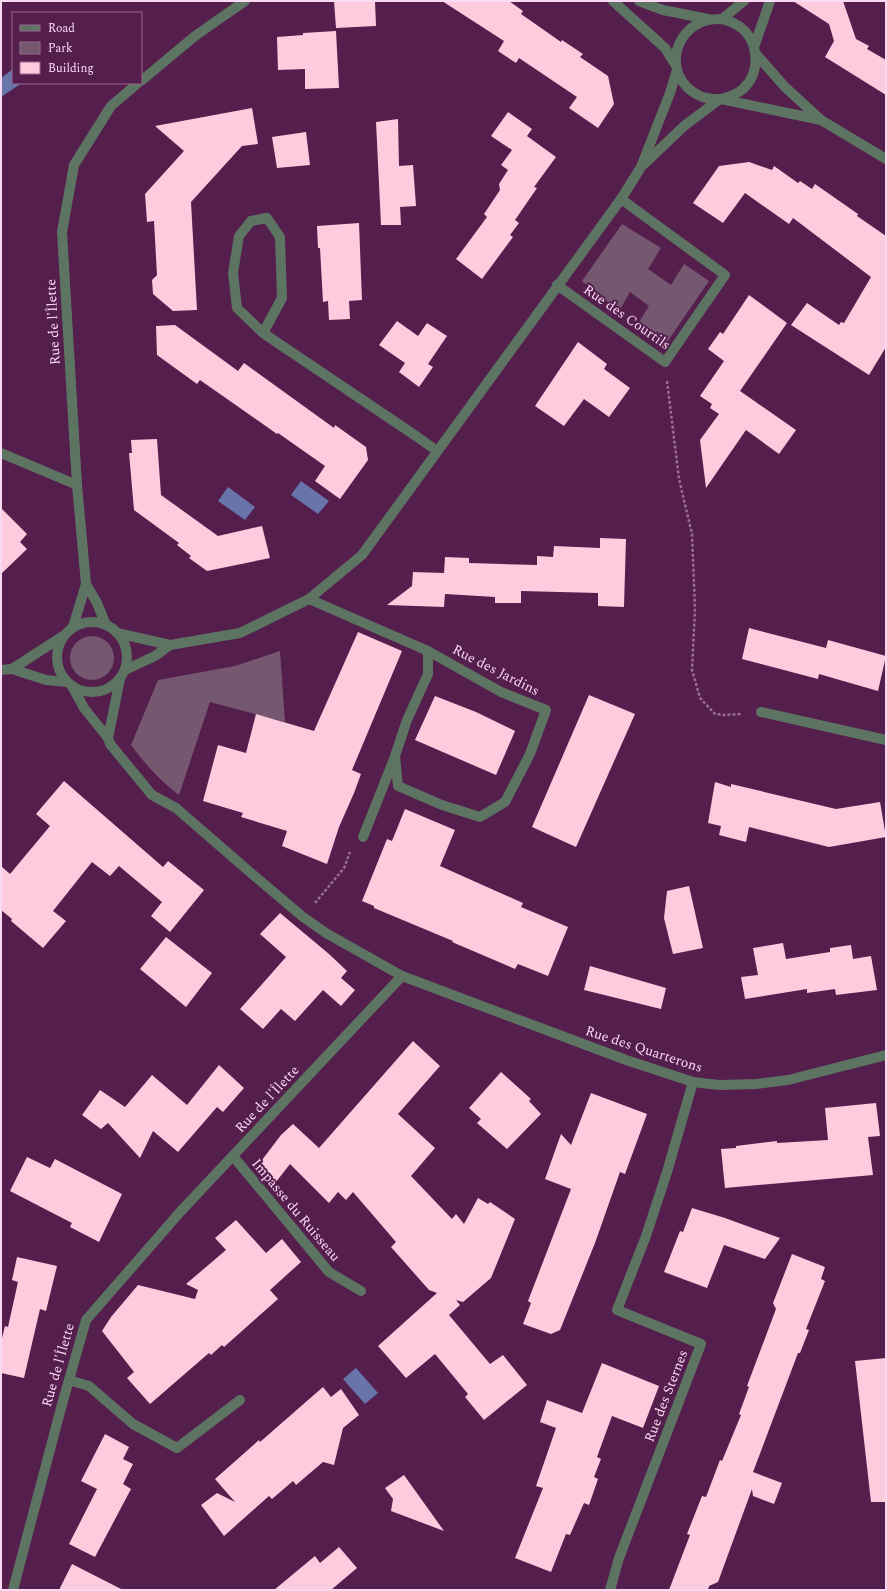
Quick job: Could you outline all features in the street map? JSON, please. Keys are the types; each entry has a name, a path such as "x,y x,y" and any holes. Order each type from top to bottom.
{"street":[{"path":"142,80 195,36 245,1"},
{"path":"613,1 665,48 682,81 689,89 698,95 821,120"},
{"path":"639,1 663,10 710,19 722,19 742,28 749,37 755,51 785,87 821,120 886,159"},
{"path":"722,19 744,1"},
{"path":"641,167 684,126 720,99 733,95 743,88 751,78 755,67 755,51 770,1"},
{"path":"1,670 12,668 65,635 73,627 84,623 95,622 106,625 117,632 170,645 240,632 309,599 362,555 621,199 641,167 670,93 676,67 676,52 680,40 688,30 698,23 710,19"},
{"name":"Rue de l'Îlette","path":"73,627 86,584 77,485 62,232 74,165 111,106 137,84"},
{"name":"Rue des Courtils","path":"557,285 665,362 726,275 621,199"},
{"path":"263,333 282,298 280,237 267,218 250,221 239,236 233,273 237,308 263,333 437,451"},
{"path":"1,453 77,485"},
{"name":"Rue de l'Îlette","path":"86,584 106,625"},
{"name":"Rue des Jardins","path":"309,599 428,650 501,692 546,710 530,754 505,802 480,816 442,805 398,786 395,756"},
{"path":"108,738 122,675 127,660 127,650 117,632"},
{"path":"65,635 59,645 56,656 58,668 63,679 82,692 94,693 104,691 113,686 122,675 155,656 170,645"},
{"name":"Rue des Jardins","path":"363,837 395,756 406,720 428,674 428,650"},
{"path":"12,668 46,680 69,684 84,708 108,738 110,744 152,795 176,808 303,917 326,933 402,976"},
{"path":"761,712 886,740"},
{"name":"Rue de l'Îlette","path":"13,1590 86,1320 181,1211 402,976"},
{"name":"Rue des Quarterons","path":"402,976 626,1060 693,1082 719,1085 756,1084 788,1080 886,1055"},
{"name":"Rue des Sternes","path":"610,1590 620,1558 701,1344 617,1310 648,1229 693,1082"},
{"name":"Impasse du Ruisseau","path":"233,1156 329,1272 361,1291"},
{"path":"69,1380 89,1386 133,1424 177,1448 240,1400"}],"path":[{"path":"665,362 679,479 692,534 695,609 692,670 700,698 715,714 724,715 761,712"},
{"path":"303,917 344,868 354,842 363,837"}],"green space":[{"path":"622,224 661,248 648,269 671,285 684,264 709,281 665,345 636,327 649,306 630,292 619,311 582,281"},
{"path":"96,636 101,637 108,642 113,649 113,667 108,674 101,679 88,680 83,679 76,674 71,667 70,654 71,649 76,642 83,637"},
{"path":"280,651 285,722 210,702 179,795 153,772 131,745 158,680 235,666"}],"water":[{"path":"12,70 12,84 20,84 1,97 1,78"},
{"path":"301,481 329,501 318,514 291,495"},
{"path":"228,487 255,507 245,520 218,501"},
{"path":"356,1368 378,1393 365,1404 343,1379"}],"building":[{"path":"334,1 375,1 376,26 336,28"},
{"path":"442,1 509,1 523,11 521,14 561,42 562,40 583,54 580,57 608,76 614,104 598,128 569,108 577,97 519,58 516,63 498,51 504,41"},
{"path":"793,1 843,1 856,39 869,46 867,49 886,60 886,95 825,57 834,41 829,24"},
{"path":"336,31 339,88 305,89 305,69 278,70 277,37 303,35 303,33"},
{"path":"252,108 258,144 242,146 191,202 197,310 173,311 153,294 152,280 157,275 154,221 147,222 145,194 184,151 155,126"},
{"path":"508,112 532,129 527,136 556,157 534,187 537,188 515,220 519,223 510,235 513,237 482,279 456,259 487,217 484,214 500,190 499,184 508,170 501,165 512,150 491,136"},
{"path":"398,119 399,166 413,165 416,206 400,207 401,225 381,225 376,122"},
{"path":"306,132 310,165 277,168 272,137"},
{"path":"749,162 772,170 774,166 798,183 800,181 812,189 815,184 858,214 857,216 886,236 886,347 869,375 791,325 807,303 839,325 841,322 844,323 871,277 793,218 789,224 745,193 723,223 693,203 719,166"},
{"path":"359,223 362,300 349,301 350,319 329,320 328,301 323,302 320,248 318,248 317,226"},
{"path":"749,295 787,323 740,391 796,430 779,454 746,430 706,488 700,440 719,414 710,408 712,404 700,396 724,361 708,349 720,332 723,334"},
{"path":"397,321 418,336 427,323 447,336 428,364 433,367 419,387 399,372 405,363 379,345"},
{"path":"175,325 238,371 244,363 334,428 335,425 366,447 368,460 340,499 315,481 325,466 200,380 197,384 157,355 156,326"},
{"path":"578,342 607,364 604,369 630,388 609,417 584,399 564,426 535,406"},
{"path":"157,439 161,495 218,536 262,526 270,558 207,571 189,558 191,556 177,545 179,543 134,510 129,453 132,453 131,440"},
{"path":"1,508 27,534 20,542 27,549 1,574"},
{"path":"600,538 626,539 624,607 598,606 598,593 521,591 521,603 495,603 495,597 445,594 444,607 387,605 412,586 413,572 444,573 445,557 469,558 469,563 537,565 537,556 553,557 554,546 600,548"},
{"path":"749,628 826,648 828,640 886,656 878,691 819,674 818,679 742,659"},
{"path":"358,632 402,651 352,770 361,774 339,827 327,864 282,846 287,831 241,817 243,813 203,801 218,745 246,753 256,714 314,731"},
{"path":"589,695 635,714 576,847 532,827"},
{"path":"435,696 476,712 515,731 496,775 415,740"},
{"path":"64,781 163,867 168,861 204,890 170,932 151,916 162,902 119,866 110,876 92,862 53,911 66,921 43,948 11,921 12,919 1,910 1,866 10,874 50,826 36,814"},
{"path":"715,782 731,787 731,784 836,809 880,802 886,837 829,847 749,827 746,842 719,835 721,826 708,823"},
{"path":"405,809 455,830 440,866 523,903 521,907 568,927 548,976 518,964 515,969 374,908 374,906 362,901 387,839 392,841"},
{"path":"689,886 703,948 673,954 664,918 667,891"},
{"path":"280,913 347,971 341,978 355,990 341,1006 323,990 295,1021 281,1009 263,1029 240,1009 286,957 260,934"},
{"path":"166,937 212,973 186,1007 140,969"},
{"path":"783,943 786,959 830,952 830,948 851,945 853,959 871,956 877,990 836,995 835,989 807,993 807,989 745,999 741,977 758,975 753,948"},
{"path":"590,966 666,988 661,1009 584,990"},
{"path":"413,1041 440,1066 398,1114 435,1148 411,1176 452,1219 456,1214 464,1224 478,1198 488,1204 490,1202 515,1219 491,1278 463,1302 456,1300 460,1305 449,1315 490,1364 503,1355 527,1385 484,1420 465,1397 468,1394 435,1354 406,1378 378,1346 437,1293 429,1290 391,1247 396,1242 353,1192 346,1200 338,1192 329,1203 290,1164 276,1182 259,1164 281,1135 293,1124 319,1148"},
{"path":"219,1065 244,1088 223,1112 217,1107 178,1152 153,1131 140,1158 108,1123 101,1129 82,1115 100,1090 125,1107 152,1075 187,1105"},
{"path":"501,1072 531,1099 529,1101 541,1114 507,1149 477,1123 481,1119 469,1108"},
{"path":"591,1093 647,1114 625,1174 620,1172 595,1243 560,1330 551,1334 523,1324 531,1303 528,1301 571,1189 545,1179 561,1134 571,1145"},
{"path":"876,1103 880,1136 868,1137 873,1175 725,1188 721,1149 777,1141 777,1143 828,1140 825,1108"},
{"path":"27,1157 50,1168 55,1159 122,1194 99,1242 70,1227 72,1223 10,1191"},
{"path":"692,1208 780,1238 765,1259 724,1245 707,1288 664,1272 680,1231 683,1232"},
{"path":"236,1220 266,1253 282,1239 301,1262 270,1290 278,1299 224,1347 222,1345 211,1355 209,1353 150,1404 127,1378 134,1372 102,1331 111,1317 138,1285 195,1299 198,1290 186,1284 226,1250 215,1238"},
{"path":"792,1254 825,1267 821,1279 825,1281 806,1329 809,1330 800,1353 798,1353 753,1472 782,1483 774,1504 753,1496 752,1489 718,1582 709,1586 708,1590 669,1590 690,1535 687,1534 702,1496 706,1497 720,1460 722,1461 741,1415 739,1414 749,1387 747,1386 776,1309 773,1303"},
{"path":"17,1257 57,1266 46,1311 40,1309 24,1378 1,1373 1,1342 5,1326 8,1327 18,1282 12,1280"},
{"path":"886,1358 886,1502 871,1502 855,1361"},
{"path":"602,1363 659,1386 643,1428 612,1416 597,1457 601,1459 594,1477 598,1479 589,1505 584,1503 570,1535 566,1534 551,1572 515,1558 543,1488 536,1486 556,1428 540,1422 547,1400 582,1413"},
{"path":"323,1387 331,1397 341,1389 359,1415 343,1428 334,1465 323,1462 296,1485 293,1481 272,1499 269,1496 224,1536 201,1505 217,1493 235,1502 215,1479"},
{"path":"105,1434 129,1447 123,1459 133,1464 123,1484 131,1489 95,1557 69,1544 97,1489 81,1481"},
{"path":"404,1475 444,1531 391,1511 393,1499 385,1488"},
{"path":"339,1547 357,1568 331,1590 274,1590 315,1556 320,1563"},
{"path":"72,1564 123,1590 59,1590"}]}
